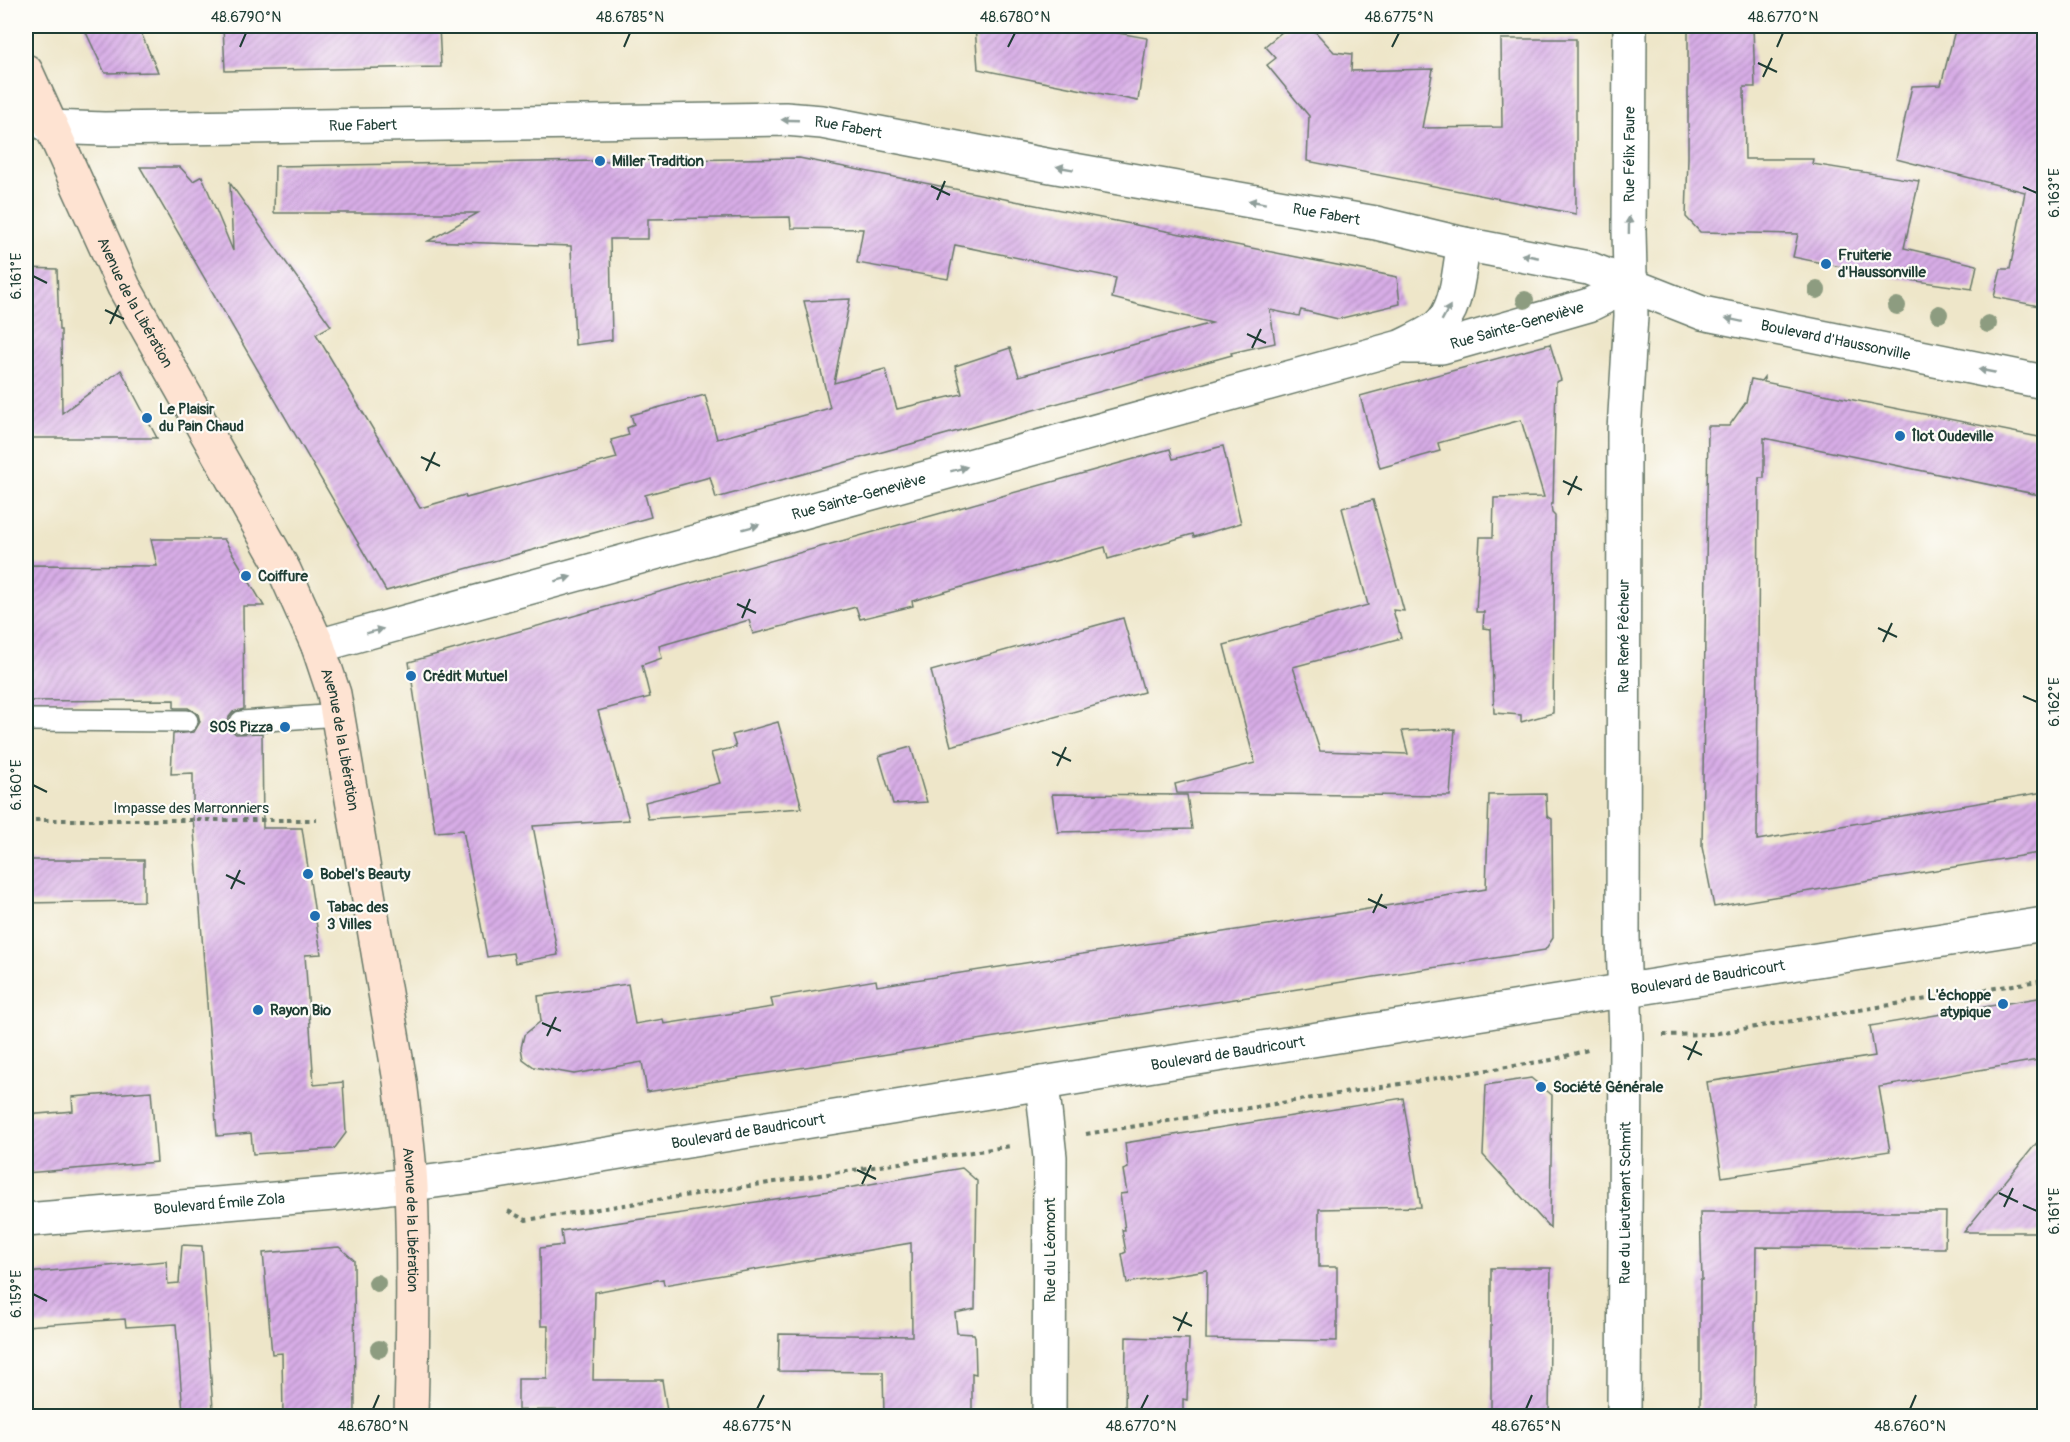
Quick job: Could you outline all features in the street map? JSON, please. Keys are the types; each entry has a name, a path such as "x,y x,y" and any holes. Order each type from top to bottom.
{"main road":[{"name":"Avenue de la Libération","path":"26,71 49,127 124,287 284,570 318,646 334,694 400,1081 411,1184 414,1324 411,1416"}],"street":[{"name":"Rue Félix Faure","path":"1630,26 1631,284"},
{"name":"Rue Fabert","path":"49,127 104,129 785,119 822,122 1051,166 1376,223 1464,244 1588,267 1631,284"},
{"name":"Rue Sainte-Geneviève","path":"318,646 1400,347 1437,327 1447,315 1454,295 1464,244"},
{"name":"Rue Sainte-Geneviève","path":"1400,347 1442,347 1589,305 1631,284"},
{"name":"Boulevard d'Haussonville","path":"1631,284 1702,313 2044,382"},
{"name":"Rue René Pêcheur","path":"1625,990 1623,937 1624,430 1631,284"},
{"name":"Boulevard de Baudricourt","path":"411,1184 482,1175 1042,1083 2044,924"},
{"name":"Rue du Lieutenant Schmit","path":"1624,1416 1625,990"},
{"name":"Rue du Léomont","path":"1042,1083 1049,1142 1049,1416"},
{"name":"Boulevard Émile Zola","path":"26,1220 345,1193 411,1184"}],"lane":[{"path":"241,722 338,715"},
{"path":"26,720 187,721"}],"path":[{"name":"Impasse des Marronniers","path":"26,820 356,820"},
{"path":"482,1175 503,1208 526,1220 974,1151 1049,1142 1111,1129 1551,1060 1650,1036 1712,1034 2044,980"}],"building":[{"path":"83,26 138,26 158,72 105,73"},
{"path":"223,26 439,26 441,67 225,71"},
{"path":"975,26 1078,26 1147,38 1138,101 978,69"},
{"path":"1289,26 1310,26 1334,52 1352,54 1351,71 1433,69 1422,128 1502,127 1501,39 1576,39 1576,214 1307,161 1309,116 1267,65 1276,58 1265,46"},
{"path":"1688,26 1753,26 1755,87 1744,87 1745,159 1813,159 1812,164 1919,181 1904,248 1977,265 1972,289 1889,277 1793,257 1798,234 1700,232 1686,217"},
{"path":"1956,26 2044,26 2044,307 1994,297 2001,269 2010,269 2025,192 1896,159 1912,86 1941,85"},
{"path":"799,158 1397,277 1400,304 1338,319 1301,310 1299,316 1270,310 1275,343 1231,353 1232,355 716,498 710,477 645,495 651,517 386,591 140,167 180,167 193,181 202,176 233,251 230,183 331,326 316,334 420,508 617,458 611,440 629,435 627,428 634,425 631,415 705,395 717,439 830,408 804,301 850,299 834,383 885,369 897,409 962,394 955,366 1010,348 1019,376 1212,323 1112,298 1116,278 955,245 948,279 857,263 863,229 791,228 790,217 648,219 648,239 610,239 612,340 575,345 571,246 428,241 478,213 274,213 275,166"},
{"path":"26,268 57,269 59,330 61,330 62,413 121,370 157,438 26,438"},
{"path":"1550,344 1561,380 1556,382 1553,504 1551,504 1552,513 1555,516 1553,713 1521,722 1521,715 1494,713 1491,629 1483,628 1484,612 1476,612 1480,537 1493,537 1494,498 1544,497 1521,420 1438,443 1440,451 1380,468 1360,396"},
{"path":"1764,377 1764,382 2044,438 2044,496 1764,438 1764,478 1759,478 1757,840 2044,792 2044,852 1714,907 1702,847 1708,426 1729,426 1746,402 1751,379 1761,381"},
{"path":"1223,446 1241,523 1194,537 1193,534 1108,559 1105,547 912,601 913,606 860,619 856,607 753,634 749,620 659,646 662,658 642,665 650,697 598,711 629,820 533,826 558,955 515,963 513,953 487,957 463,830 435,832 409,662 1170,449 1173,459"},
{"path":"1373,500 1404,611 1393,610 1401,638 1293,667 1320,751 1408,754 1402,731 1455,729 1450,796 1177,793 1175,784 1255,763 1224,645 1368,605 1342,508"},
{"path":"151,539 224,539 264,606 243,606 244,709 233,712 228,723 236,734 262,733 263,828 302,828 321,954 305,955 314,1085 343,1082 346,1133 334,1149 253,1154 251,1133 217,1136 193,817 193,773 171,774 173,734 194,732 200,722 198,714 188,708 174,708 174,700 26,701 26,565 157,566"},
{"path":"1123,618 1144,692 951,746 931,671"},
{"path":"778,722 802,808 648,819 645,802 720,783 711,753 736,747 732,735"},
{"path":"911,747 927,802 893,804 879,756"},
{"path":"1052,794 1187,795 1192,829 1058,832"},
{"path":"1546,794 1547,816 1552,819 1553,938 1545,950 647,1092 642,1062 574,1074 534,1067 523,1059 521,1048 524,1035 541,1021 538,996 628,984 635,1024 663,1019 664,1024 773,1007 771,998 876,980 877,986 1486,889 1489,795"},
{"path":"26,860 144,860 144,901 26,903"},
{"path":"2044,997 2044,1059 1879,1087 1890,1151 1722,1177 1707,1082 1875,1056 1870,1026"},
{"path":"1531,1078 1552,1095 1550,1228 1483,1155 1486,1085"},
{"path":"151,1091 157,1162 26,1173 26,1115 73,1111 72,1097"},
{"path":"1403,1098 1421,1207 1319,1209 1319,1267 1337,1267 1337,1341 1206,1339 1207,1270 1127,1283 1122,1254 1126,1252 1120,1194 1127,1193 1123,1170 1128,1168 1125,1143"},
{"path":"2044,1134 2044,1232 1964,1232"},
{"path":"962,1168 977,1181 975,1309 955,1313 957,1333 974,1334 975,1337 976,1374 972,1373 972,1416 884,1416 883,1372 778,1371 779,1334 912,1336 911,1243 664,1285 663,1279 595,1292 593,1380 662,1380 667,1411 518,1410 518,1379 547,1379 548,1326 541,1326 540,1248 563,1245 561,1231 836,1190"},
{"path":"1700,1212 1946,1212 1945,1248 1756,1247 1754,1416 1700,1416 1700,1280 1702,1280"},
{"path":"182,1245 202,1246 213,1409 183,1412 176,1324 126,1327 125,1319 26,1326 26,1273 166,1261 168,1284 179,1283"},
{"path":"339,1247 354,1260 355,1416 283,1416 282,1353 272,1354 263,1253"},
{"path":"1491,1268 1551,1268 1549,1416 1491,1416"},
{"path":"1126,1337 1189,1339 1187,1400 1183,1399 1183,1416 1125,1416"}],"place":[{"name":"Miller Tradition","path":"600,161"},
{"name":"Fruiterie d'Haussonville","path":"1826,264"},
{"name":"Le Plaisir du Pain Chaud","path":"147,418"},
{"name":"Îlot Oudeville","path":"1900,436"},
{"name":"Coiffure","path":"246,576"},
{"name":"Crédit Mutuel","path":"411,676"},
{"name":"SOS Pizza","path":"285,727"},
{"name":"Bobel's Beauty","path":"308,874"},
{"name":"Tabac des 3 Villes","path":"315,916"},
{"name":"L'échoppe atypique","path":"2003,1004"},
{"name":"Rayon Bio","path":"258,1010"},
{"name":"Société Générale","path":"1541,1087"}]}
